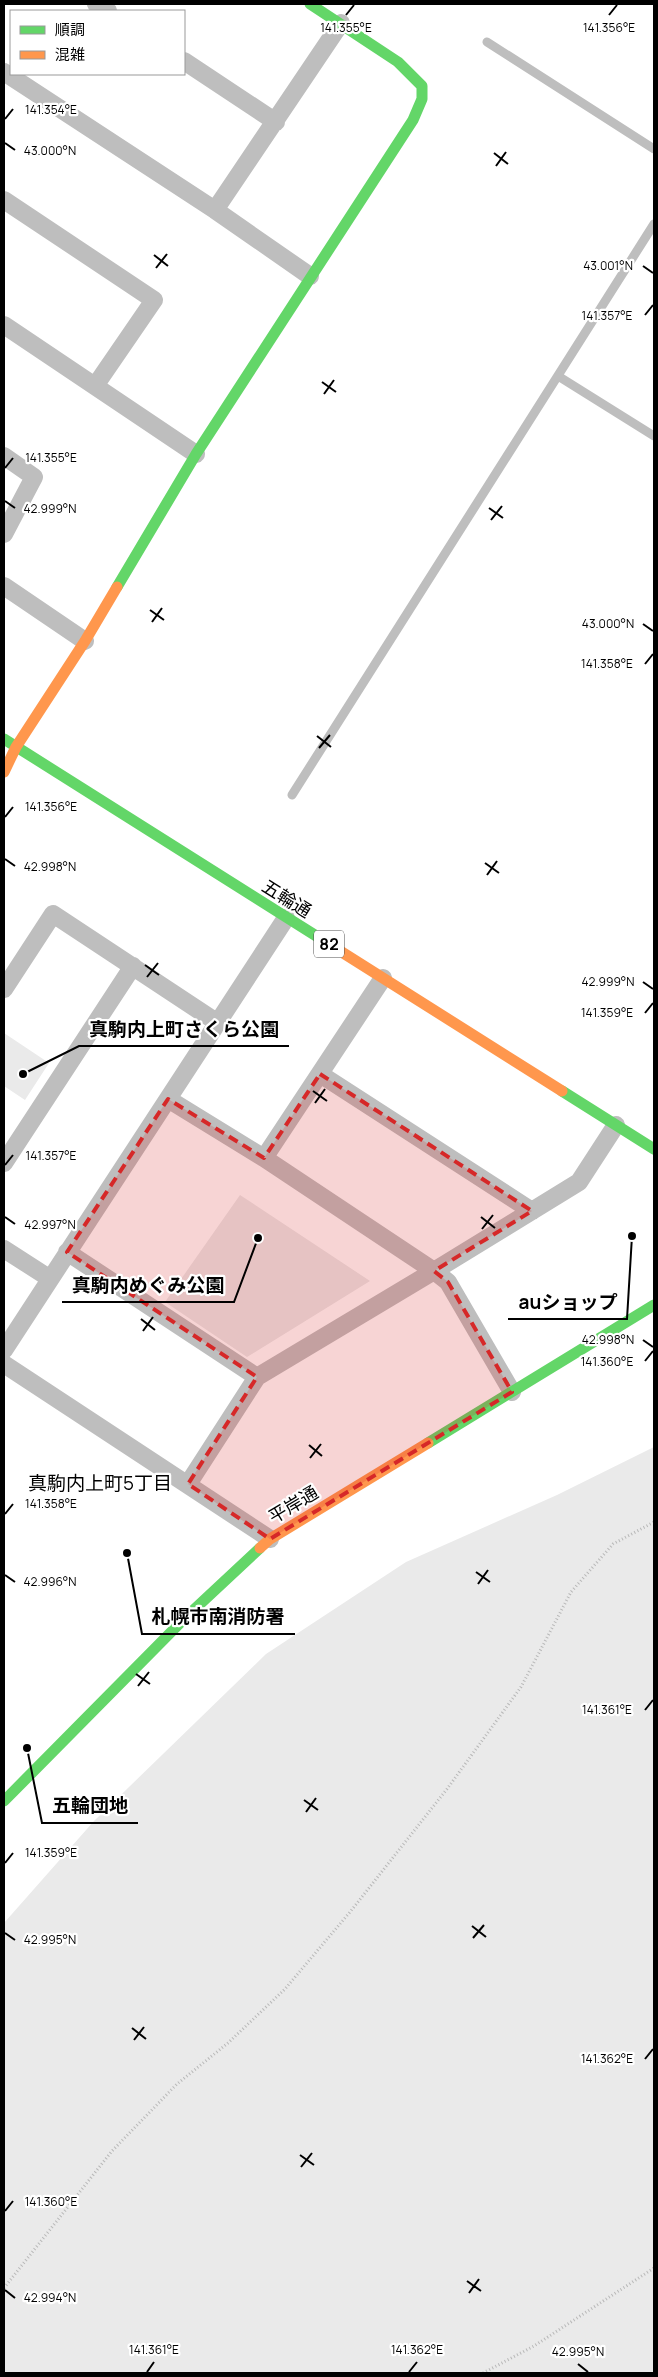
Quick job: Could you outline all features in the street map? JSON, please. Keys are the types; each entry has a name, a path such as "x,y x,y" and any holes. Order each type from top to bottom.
{"street":[{"path":"4,772 16,747 86,641 196,454 413,120 422,99 422,86 398,62 310,4"},
{"path":"214,210 276,122 340,24"},
{"path":"185,62 276,122"},
{"path":"4,72 214,210 310,276"},
{"path":"4,200 154,300 95,386"},
{"path":"4,325 196,454"},
{"path":"4,456 34,477 4,534"},
{"path":"4,586 86,641"},
{"name":"五輪通","path":"4,739 654,1149"},
{"path":"4,989 53,914 218,1023"},
{"path":"4,1350 49,1278 286,918"},
{"path":"4,1163 133,966"},
{"path":"264,1158 383,978"},
{"path":"320,1074 532,1212"},
{"path":"168,1099 264,1158 448,1282 512,1392"},
{"path":"188,1484 256,1377 579,1182 616,1125"},
{"path":"4,1249 49,1278"},
{"path":"67,1252 256,1377"},
{"name":"平岸通","path":"4,1801 185,1618 270,1539 654,1305"},
{"path":"4,1364 270,1539"}],"lane":[{"path":"487,42 654,150"},
{"path":"292,795 654,224"},
{"path":"558,376 654,436"}],"path":[{"path":"4,2288 112,2151 178,2084 228,2044 285,1989 350,1912 447,1788 521,1687 571,1592 613,1544 654,1522"},
{"path":"483,2373 534,2346 654,2268"}],"highlighted area":[{"path":"320,1074 532,1211 434,1271 448,1282 512,1392 270,1539 188,1484 257,1377 67,1252 168,1099 264,1158"}],"shaded area":[{"path":"4,1033 49,1063 25,1100 4,1086"},
{"path":"240,1195 370,1281 247,1357 165,1302"},
{"path":"654,1447 654,2373 4,2373 4,1923 94,1821 266,1654 406,1562 557,1495"}],"traffic: fast":[{"path":"117,587 196,454 413,120 422,99 422,86 398,62 310,4"},
{"path":"4,739 329,944"},
{"path":"562,1091 654,1149"},
{"path":"428,1443 654,1305"},
{"path":"4,1801 185,1618 260,1548"}],"traffic: slow":[{"path":"4,772 16,747 85,641 117,587"},
{"path":"329,944 562,1091"},
{"path":"260,1548 270,1539 428,1443"}],"place":[{"name":"真駒内上町さくら公園","path":"23,1074"},
{"name":"auショップ","path":"632,1236"},
{"name":"真駒内めぐみ公園","path":"258,1238"},
{"name":"札幌市南消防署","path":"127,1553"},
{"name":"五輪団地","path":"27,1748"}],"district":[{"name":"真駒内上町5丁目","path":"100,1483"}]}
